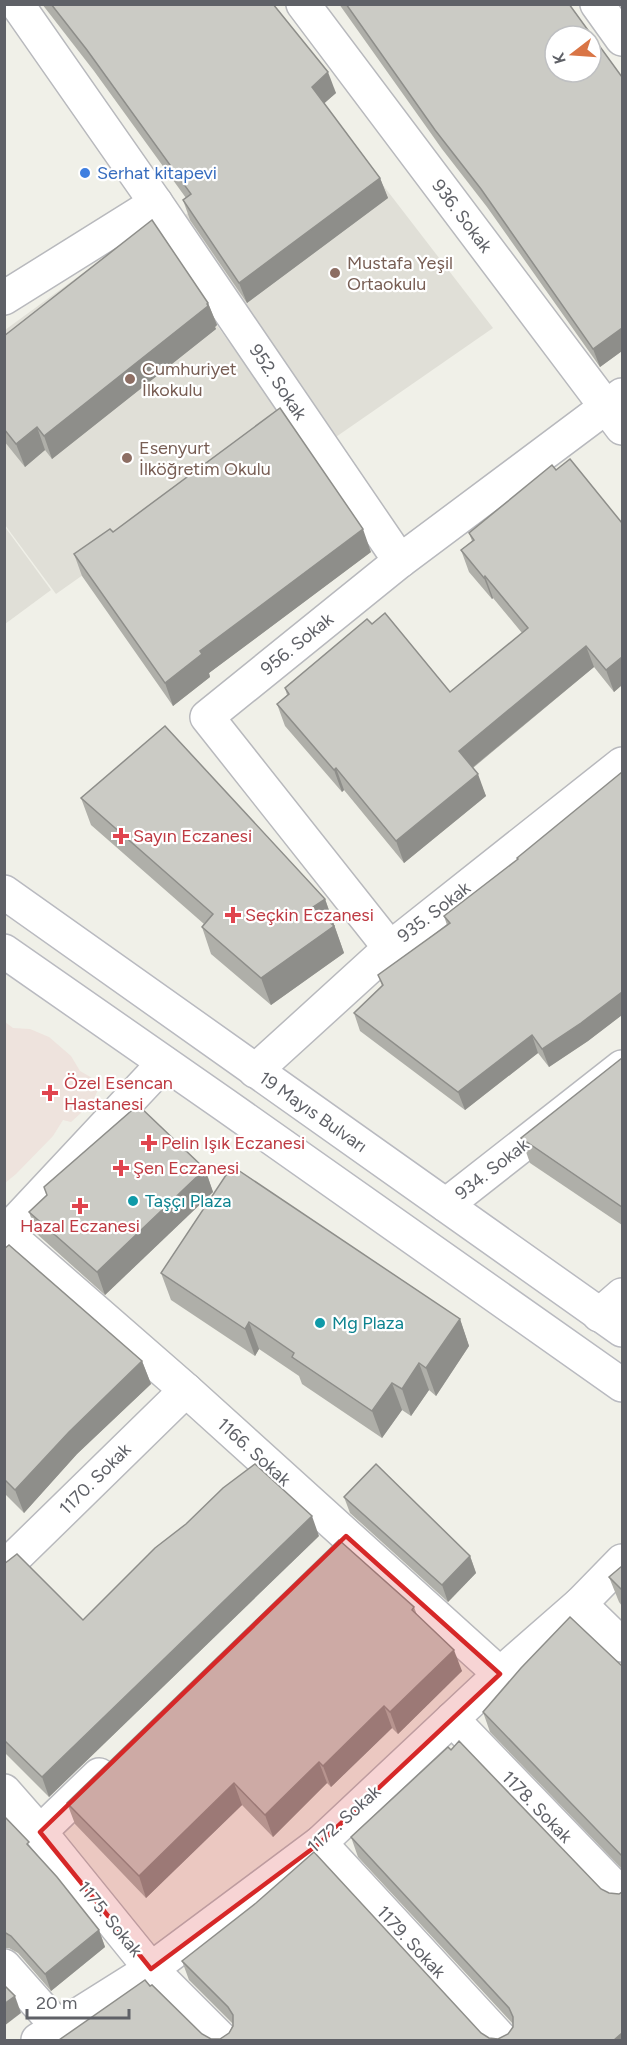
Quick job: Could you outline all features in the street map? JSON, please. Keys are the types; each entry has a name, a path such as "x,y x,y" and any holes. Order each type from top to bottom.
{"street":[{"name":"952. Sokak","path":"17,4 400,561"},
{"name":"936. Sokak","path":"303,4 617,410"},
{"path":"597,4 622,39"},
{"path":"4,298 156,203"},
{"name":"956. Sokak","path":"390,948 207,717 400,561 617,410"},
{"name":"935. Sokak","path":"255,1071 390,948 622,764"},
{"name":"19 Mayıs Bulvarı","path":"4,892 446,1205 615,1313"},
{"path":"4,951 622,1385"},
{"path":"5,1234 165,1063"},
{"name":"934. Sokak","path":"446,1205 622,1066"},
{"name":"1166. Sokak","path":"5,1234 186,1390 338,1544 500,1674"},
{"name":"1170. Sokak","path":"4,1569 186,1390"},
{"name":"1172. Sokak","path":"48,2034 151,1970 320,1843 500,1674 580,1604 622,1562"},
{"path":"580,1604 622,1645"},
{"name":"1178. Sokak","path":"452,1719 622,1895"},
{"path":"40,1832 117,1758"},
{"name":"1175. Sokak","path":"4,1791 40,1832 151,1970 222,2040"},
{"name":"1179. Sokak","path":"320,1843 502,2040"},
{"path":"4,1966 48,2034"}],"highlighted area":[{"path":"346,1536 500,1674 320,1843 151,1969 40,1832"}],"shaded area":[{"name":"Mustafa Yeşil Ortaokulu","path":"329,115 493,328 333,439 181,218"},
{"name":"Cumhuriyet İlkokulu","path":"146,227 291,428 56,594 5,525 5,330"},
{"path":"5,527 51,590 4,624"},
{"name":"Özel Esencan Hastanesi","path":"5,1022 13,1028 30,1029 49,1037 71,1056 80,1071 101,1083 92,1103 71,1122 63,1120 53,1136 5,1183"}],"building":[{"path":"51,4 273,4 328,72 312,87 380,178 239,283 183,200 191,194"},
{"path":"346,4 569,4 584,24 543,24 543,84 603,84 603,51 622,77 622,328 593,349 481,189 435,130"},
{"path":"152,220 208,306 44,436 37,427 16,444 4,429 4,336"},
{"path":"280,408 363,529 200,651 202,654 165,683 74,554 110,529 113,532"},
{"path":"570,459 622,523 622,657 606,670 586,646 459,751 478,774 396,841 336,768 334,770 277,704 289,694 285,688 367,619 372,624 385,613 450,692 528,628 461,550 474,540 469,533 552,465 556,470"},
{"path":"165,726 325,899 313,907 334,926 261,978 202,927 213,914 81,798"},
{"path":"622,772 622,992 542,1049 532,1035 458,1092 354,1013 383,985 378,975 450,923 444,916 518,859"},
{"path":"622,1058 622,1207 521,1138"},
{"name":"Taşçı Plaza","path":"138,1105 205,1169 97,1272 29,1212 47,1195 44,1187"},
{"name":"Mg Plaza","path":"232,1166 460,1319 426,1368 419,1363 402,1389 392,1383 372,1411 292,1357 294,1353 249,1322 245,1329 161,1273"},
{"path":"9,1245 142,1361 69,1432 15,1490 4,1479 4,1249"},
{"path":"255,1464 312,1516 42,1777 4,1740 4,1564 17,1554 83,1620 155,1548 186,1524 223,1488"},
{"path":"376,1464 470,1556 442,1585 344,1497"},
{"path":"339,1540 414,1607 412,1610 454,1650 390,1712 384,1706 323,1766 319,1762 265,1815 234,1783 139,1876 67,1803"},
{"path":"622,1566 622,1590 609,1577"},
{"path":"570,1617 622,1666 622,1856 483,1712"},
{"path":"459,1741 601,1889 609,1893 622,1892 622,2033 614,2040 59,2040 145,1980 202,2034 211,2039 220,2039 229,2033 233,2026 233,2015 228,2007 182,1961 256,1903 314,1852 481,2033 489,2038 498,2039 508,2034 513,2027 513,2017 509,2008 351,1837 448,1747 451,1750"},
{"path":"4,1816 29,1842 27,1844 57,1877 99,1930 45,1974 11,1936 4,1932"},
{"path":"4,1985 15,1996 4,2004"}],"place":[{"name":"Serhat kitapevi","path":"85,173"},
{"name":"Mustafa Yeşil Ortaokulu","path":"335,273"},
{"name":"Cumhuriyet İlkokulu","path":"130,379"},
{"name":"Esenyurt İlköğretim Okulu","path":"127,458"},
{"name":"Sayın Eczanesi","path":"121,836"},
{"name":"Seçkin Eczanesi","path":"233,915"},
{"name":"Özel Esencan Hastanesi","path":"50,1093"},
{"name":"Pelin Işık Eczanesi","path":"149,1143"},
{"name":"Şen Eczanesi","path":"121,1168"},
{"name":"Taşçı Plaza","path":"133,1201"},
{"name":"Hazal Eczanesi","path":"80,1206"},
{"name":"Mg Plaza","path":"320,1323"}]}
